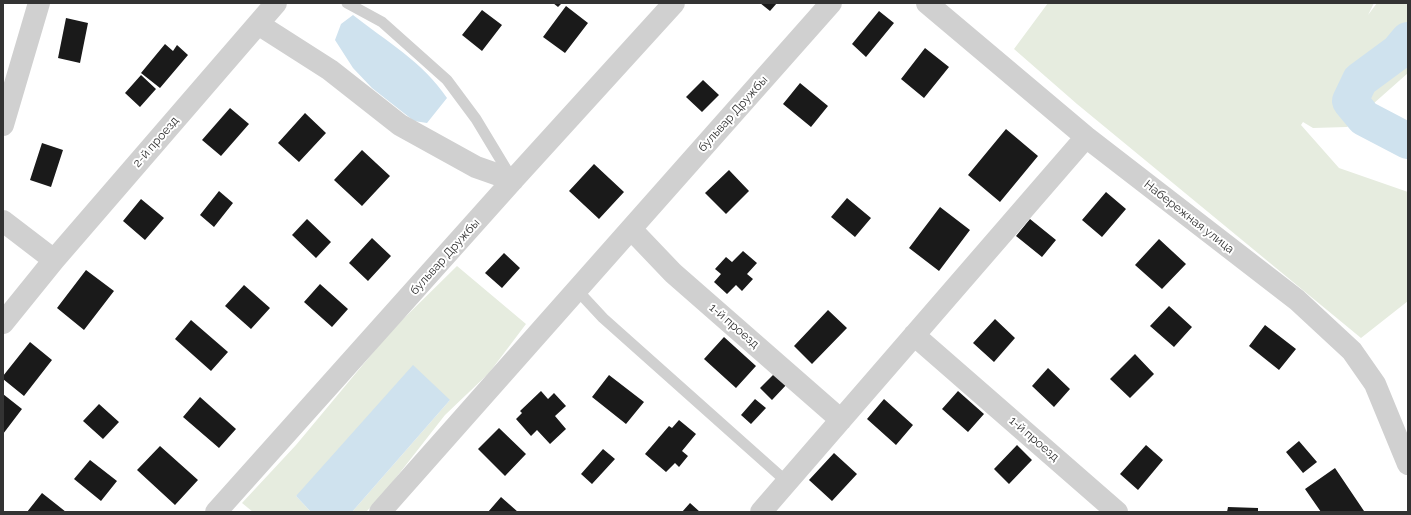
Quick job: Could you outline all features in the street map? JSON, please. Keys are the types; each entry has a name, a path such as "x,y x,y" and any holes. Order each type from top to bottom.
{"street":[{"path":"3,125 39,3"},
{"name":"2-й проезд","path":"3,323 54,260 276,3"},
{"name":"бульвар Дружбы","path":"216,512 513,180 674,3"},
{"name":"бульвар Дружбы","path":"380,512 831,3"},
{"name":"Набережная улица","path":"927,3 1086,137 1297,300 1352,351 1375,384 1408,464"},
{"path":"258,24 330,70 400,125 476,167 513,180"},
{"path":"761,512 1086,137"},
{"path":"3,221 54,260"},
{"name":"1-й проезд","path":"631,228 673,273 841,420"},
{"name":"1-й проезд","path":"914,335 1117,512"}],"lane":[{"path":"347,3 382,22 447,80 476,119 513,180"},
{"path":"577,290 603,318 787,482"}],"shaded area":[{"path":"1048,3 1374,3 1368,15 1377,3 1408,3 1408,73 1347,127 1313,128 1303,122 1301,125 1339,168 1408,192 1408,301 1361,338 1077,104 1014,49"},
{"path":"457,266 526,324 489,373 445,415 384,493 366,512 352,512 450,400 296,496 311,512 253,512 242,503 296,445 391,331"}],"water":[{"path":"353,15 415,63 427,74 447,98 427,123 414,121 372,88 353,68 335,40 341,24"},
{"path":"413,365 450,400 352,512 311,512 296,496"}],"building":[{"path":"553,3 562,3 558,7"},
{"path":"760,3 777,3 770,11"},
{"path":"566,6 588,23 565,53 543,37"},
{"path":"482,10 502,25 482,51 462,35"},
{"path":"879,11 894,23 866,57 852,44"},
{"path":"66,18 88,23 80,63 58,58"},
{"path":"165,44 173,51 177,45 188,55 160,88 141,73"},
{"path":"925,48 949,67 924,98 901,79"},
{"path":"141,75 156,89 140,107 125,93"},
{"path":"703,80 719,95 702,112 686,97"},
{"path":"800,83 828,106 811,127 783,104"},
{"path":"230,108 249,124 221,156 202,140"},
{"path":"305,113 326,133 299,162 278,143"},
{"path":"1006,129 1038,156 1000,202 968,175"},
{"path":"42,143 63,150 51,187 30,180"},
{"path":"362,150 390,176 362,206 334,180"},
{"path":"594,164 624,192 599,219 569,191"},
{"path":"729,170 749,191 726,214 705,193"},
{"path":"219,191 233,203 214,227 200,215"},
{"path":"1106,192 1126,209 1102,237 1082,220"},
{"path":"847,198 871,218 855,237 831,217"},
{"path":"141,199 164,218 145,240 123,221"},
{"path":"940,207 970,230 939,271 909,248"},
{"path":"307,219 331,242 316,258 292,235"},
{"path":"1030,219 1056,240 1042,257 1016,236"},
{"path":"372,238 391,256 368,281 349,263"},
{"path":"1159,239 1186,264 1162,289 1135,265"},
{"path":"743,251 757,263 747,274 753,279 742,291 736,285 727,294 714,282 721,274 715,269 726,257 732,262"},
{"path":"504,253 520,268 502,288 485,273"},
{"path":"86,270 114,291 84,330 57,308"},
{"path":"320,284 348,309 332,327 304,302"},
{"path":"244,285 270,308 251,329 225,306"},
{"path":"1169,306 1192,327 1174,347 1150,326"},
{"path":"828,310 847,328 812,364 794,346"},
{"path":"995,319 1015,338 994,362 973,343"},
{"path":"191,320 228,352 211,371 175,339"},
{"path":"1265,325 1296,349 1279,370 1249,346"},
{"path":"724,337 756,366 736,388 704,359"},
{"path":"30,342 52,360 24,396 3,379 3,376"},
{"path":"1135,354 1154,374 1130,398 1110,379"},
{"path":"1048,368 1070,389 1054,407 1032,386"},
{"path":"777,371 788,383 772,400 760,388"},
{"path":"609,375 644,402 626,424 592,397"},
{"path":"541,391 548,399 554,393 566,406 555,416 566,429 550,444 537,430 531,436 516,419 522,413 520,411"},
{"path":"958,391 984,414 968,432 942,409"},
{"path":"3,394 22,409 3,434"},
{"path":"200,397 236,429 219,448 183,417"},
{"path":"755,399 766,408 751,424 741,415"},
{"path":"884,399 913,425 896,445 867,419"},
{"path":"99,404 119,422 103,439 83,421"},
{"path":"679,420 696,434 682,451 688,456 679,467 675,463 666,472 645,454 669,426 672,428"},
{"path":"499,428 526,454 505,476 478,449"},
{"path":"1299,441 1317,462 1303,473 1286,452"},
{"path":"1017,445 1032,460 1009,484 994,469"},
{"path":"1146,445 1163,460 1138,490 1120,474"},
{"path":"160,446 198,480 175,505 137,470"},
{"path":"603,449 615,459 592,484 581,474"},
{"path":"834,453 857,474 832,501 809,480"},
{"path":"90,460 117,481 101,501 74,479"},
{"path":"1335,468 1364,511 1321,512 1305,489"},
{"path":"42,493 66,512 27,512"},
{"path":"501,497 518,512 488,512"},
{"path":"690,503 700,512 682,512"},
{"path":"1228,507 1258,508 1258,512 1227,512"}],"waterway":[{"path":"1408,40 1398,52 1360,80 1350,101 1364,118 1408,141"}]}
